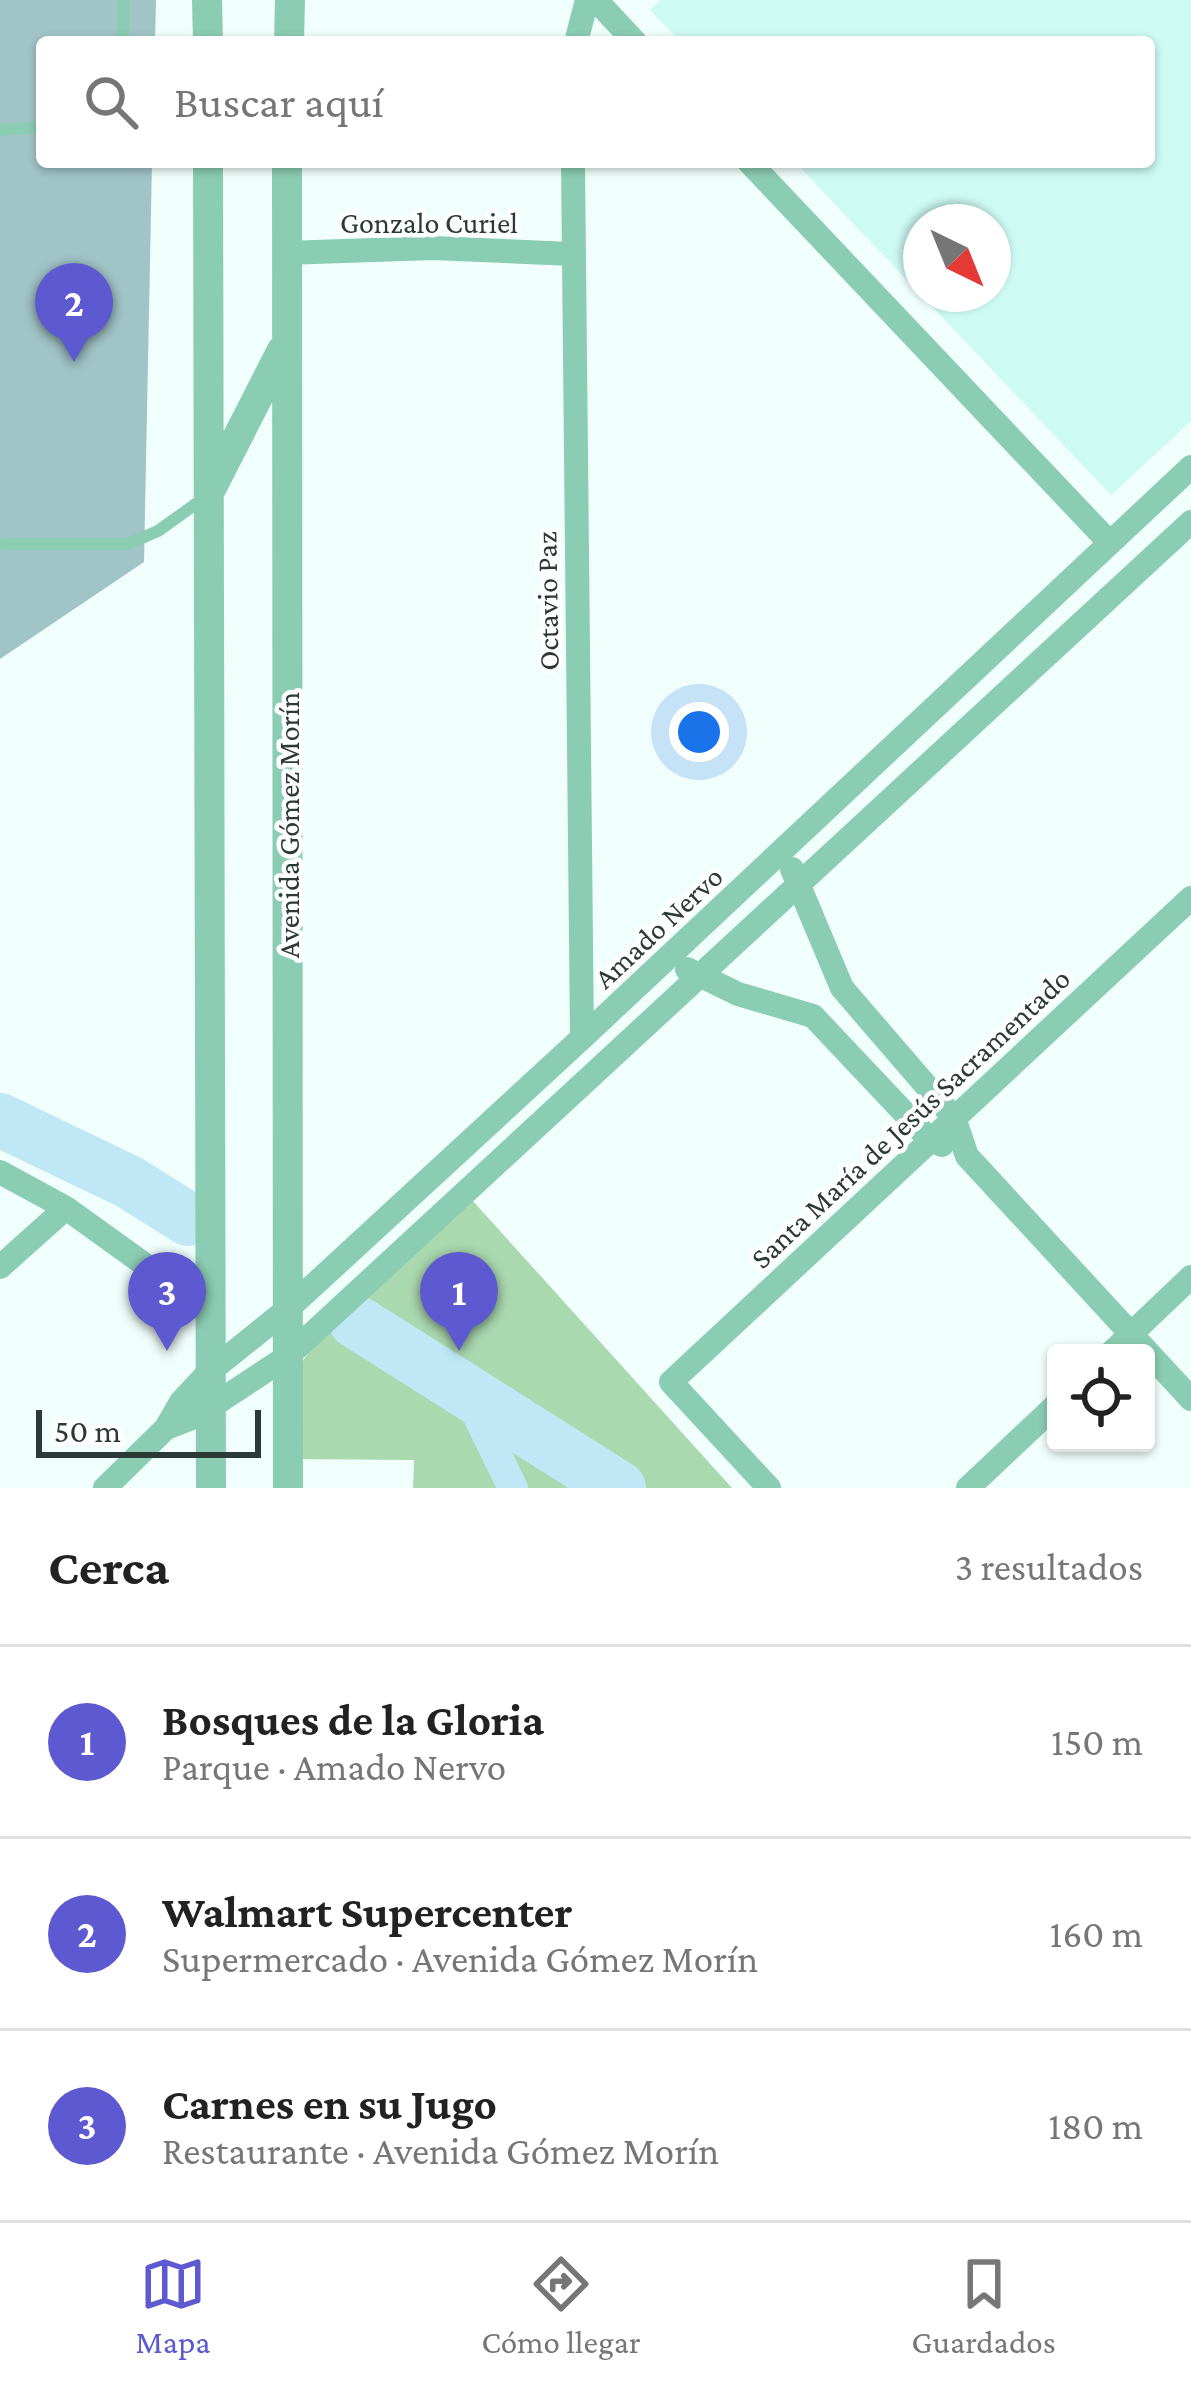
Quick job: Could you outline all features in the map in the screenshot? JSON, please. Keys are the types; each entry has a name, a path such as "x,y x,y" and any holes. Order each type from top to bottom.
{"street":[{"path":"208,0 208,36"},
{"path":"289,36 290,0"},
{"path":"578,36 591,0 629,36"},
{"path":"208,168 211,1488"},
{"name":"Avenida Gómez Morín","path":"287,168 288,1488"},
{"name":"Octavio Paz","path":"573,168 582,1039"},
{"path":"755,168 1109,542"},
{"name":"Gonzalo Curiel","path":"285,253 433,248 572,254"},
{"path":"209,494 285,343"},
{"name":"Amado Nervo","path":"105,1488 166,1428 181,1402 208,1373 290,1307 582,1039 1191,467"},
{"name":"Amado Nervo","path":"166,1428 209,1409 288,1357 1191,522"},
{"path":"779,854 799,881 842,988 954,1118 967,1156"},
{"name":"Santa María de Jesús Sacramentado","path":"769,1488 671,1382 1191,898"},
{"path":"671,956 697,977 813,1016 930,1140 967,1156 1191,1399"},
{"path":"813,1016 842,988"},
{"path":"0,1172 66,1208 166,1280 208,1292"},
{"path":"0,1267 66,1208"},
{"path":"1120,1344 1191,1277"},
{"path":"968,1488 1047,1413"}],"lane":[{"path":"123,0 123,36"},
{"path":"0,130 36,128"},
{"path":"3,544 128,544 158,531 209,494"}],"shaded area":[{"path":"660,0 1191,0 1191,421 1111,495 937,312 1011,312 1011,204 903,204 903,276 801,168 1155,168 1155,36 675,36 650,10"}],"green space":[{"path":"472,1200 732,1488 413,1488 414,1460 293,1459 302,1362 317,1341"}],"building":[{"path":"0,0 156,0 155,36 36,36 36,168 152,168 144,562 0,659"}],"waterway":[{"path":"0,1120 129,1182 188,1219"},
{"path":"355,1321 619,1488"},
{"path":"463,1386 513,1488"}],"place":[{"name":"Walmart Supercenter","path":"74,362"},
{"name":"Carnes en su Jugo","path":"167,1351"},
{"name":"Bosques de la Gloria","path":"459,1351"}]}
